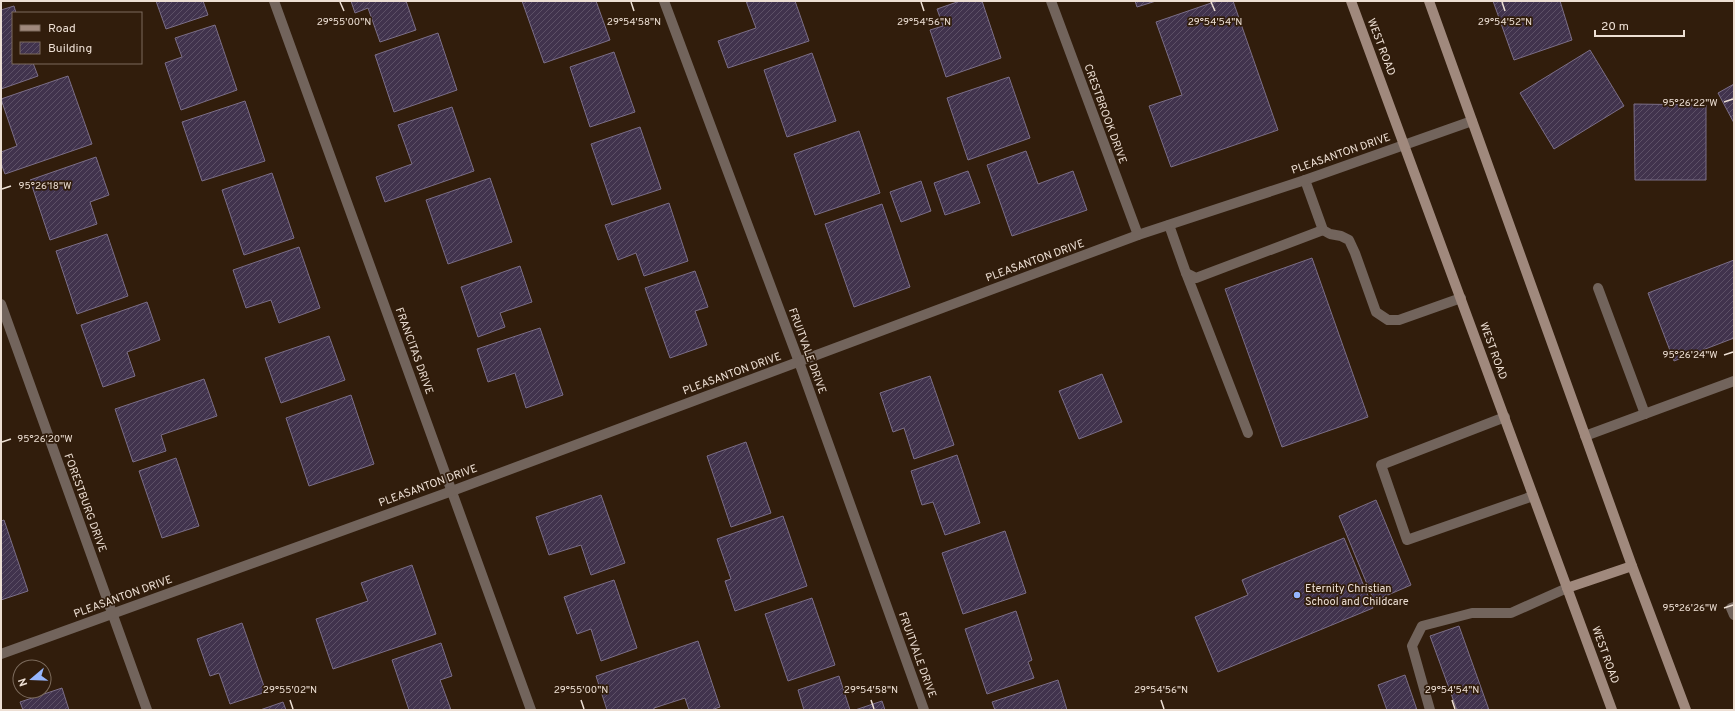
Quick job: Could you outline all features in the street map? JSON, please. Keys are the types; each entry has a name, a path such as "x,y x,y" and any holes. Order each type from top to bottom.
{"main road":[{"name":"WEST ROAD","path":"1350,1 1612,710"},
{"path":"1429,1 1632,566 1686,710"},
{"path":"1567,588 1632,566"}],"street":[{"name":"FRANCITAS DRIVE","path":"274,1 531,710"},
{"name":"FRUITVALE DRIVE","path":"664,1 799,362 924,710"},
{"name":"CRESTBROOK DRIVE","path":"1050,1 1138,235"},
{"name":"PLEASANTON DRIVE","path":"1,654 452,490 1138,235 1305,180 1472,121"},
{"path":"1305,180 1323,230 1330,234 1342,236 1349,240 1376,312 1388,320 1399,320 1461,298"},
{"path":"1169,225 1248,433"},
{"path":"1186,273 1196,278 1323,230"},
{"path":"1598,288 1645,414"},
{"name":"FORESTBURG DRIVE","path":"1,304 147,710"},
{"path":"1585,436 1734,381"},
{"path":"1505,417 1381,465 1407,540 1533,496"},
{"path":"1430,710 1412,646 1422,626 1472,613 1511,613 1567,588"},
{"path":"1734,607 1731,608 1734,615"}],"building":[{"path":"156,1 203,1 208,15 166,29"},
{"path":"351,1 406,1 416,30 380,42 368,8 355,13"},
{"path":"522,1 596,1 610,40 544,63"},
{"path":"746,1 795,1 809,41 728,68 718,41 756,28"},
{"path":"960,1 982,1 1001,58 946,77 930,30 943,26 937,9"},
{"path":"1135,1 1156,1 1137,7"},
{"path":"1217,1 1233,1 1278,130 1171,167 1149,106 1182,95 1156,22"},
{"path":"1493,1 1560,1 1572,40 1514,60"},
{"path":"14,6 16,12 12,12 12,64 33,64 38,76 1,89 1,10"},
{"path":"215,25 237,90 181,110 165,63 182,57 175,38"},
{"path":"438,33 457,90 394,112 375,55"},
{"path":"1590,50 1624,106 1554,149 1520,93"},
{"path":"614,52 635,112 590,127 570,67"},
{"path":"812,53 836,121 787,137 764,70"},
{"path":"68,76 92,144 5,174 1,163 1,152 17,146 1,99"},
{"path":"1009,77 1030,138 968,160 947,98"},
{"path":"1734,84 1734,123 1718,93"},
{"path":"245,101 265,161 202,181 182,122"},
{"path":"1634,104 1706,105 1706,180 1635,180"},
{"path":"452,107 474,171 385,202 376,177 412,164 398,125"},
{"path":"640,127 661,189 612,205 591,144"},
{"path":"859,131 880,193 815,215 794,154"},
{"path":"1026,151 1038,184 1073,171 1087,210 1012,236 987,165"},
{"path":"96,157 109,195 90,202 97,224 50,240 30,180"},
{"path":"968,171 980,203 945,215 934,183"},
{"path":"272,173 294,238 244,255 222,190"},
{"path":"490,178 512,242 448,264 426,200"},
{"path":"921,181 931,211 901,222 890,192"},
{"path":"669,203 688,261 644,276 636,253 618,260 605,225"},
{"path":"882,204 910,287 854,307 825,224"},
{"path":"107,234 128,296 77,314 56,251"},
{"path":"299,247 320,308 279,323 271,300 246,308 233,270"},
{"path":"1312,258 1368,417 1282,447 1225,289"},
{"path":"1734,260 1734,338 1674,361 1648,293"},
{"path":"520,266 532,302 500,313 505,327 478,337 461,287"},
{"path":"695,271 708,307 695,311 707,345 670,358 645,288"},
{"path":"147,302 160,340 127,352 135,376 103,387 81,325"},
{"path":"540,328 563,395 526,408 515,373 488,382 477,349"},
{"path":"329,336 345,380 281,403 265,358"},
{"path":"1102,374 1122,422 1079,439 1059,391"},
{"path":"930,376 954,445 914,459 904,428 893,432 880,393"},
{"path":"204,379 217,416 161,435 166,451 133,462 115,409"},
{"path":"351,395 374,464 309,486 286,418"},
{"path":"746,442 771,513 731,527 707,456"},
{"path":"957,455 980,523 945,535 933,502 922,505 911,471"},
{"path":"176,458 199,526 162,538 139,471"},
{"path":"601,495 625,563 591,575 581,545 549,555 536,517"},
{"path":"1376,500 1411,585 1374,601 1339,516"},
{"path":"783,516 807,586 735,611 725,581 731,579 717,539"},
{"path":"4,520 28,591 1,600 1,521"},
{"path":"1005,531 1026,593 963,614 942,553"},
{"path":"1344,538 1373,608 1218,672 1195,617 1248,595 1242,580"},
{"path":"412,565 436,634 333,669 316,619 368,601 361,583"},
{"path":"614,580 637,648 601,661 591,629 577,634 564,597"},
{"path":"812,598 835,665 788,681 765,614"},
{"path":"1016,611 1032,660 1028,662 1034,678 987,694 965,629"},
{"path":"242,623 266,692 230,704 219,673 210,676 197,639"},
{"path":"1459,626 1489,710 1457,710 1430,636"},
{"path":"698,641 720,707 711,710 689,710 685,698 654,708 654,710 607,710 596,676"},
{"path":"441,643 452,676 440,680 451,710 409,710 392,660"},
{"path":"1405,675 1417,710 1387,710 1378,685"},
{"path":"839,676 850,710 804,710 798,690"},
{"path":"1058,680 1067,710 995,710 992,702"},
{"path":"62,688 69,710 23,710 20,702 29,699 52,699 52,691"},
{"path":"882,701 885,710 855,710"},
{"path":"283,702 286,710 260,710"}],"place":[{"name":"Eternity Christian School and Childcare","path":"1297,595"}]}
